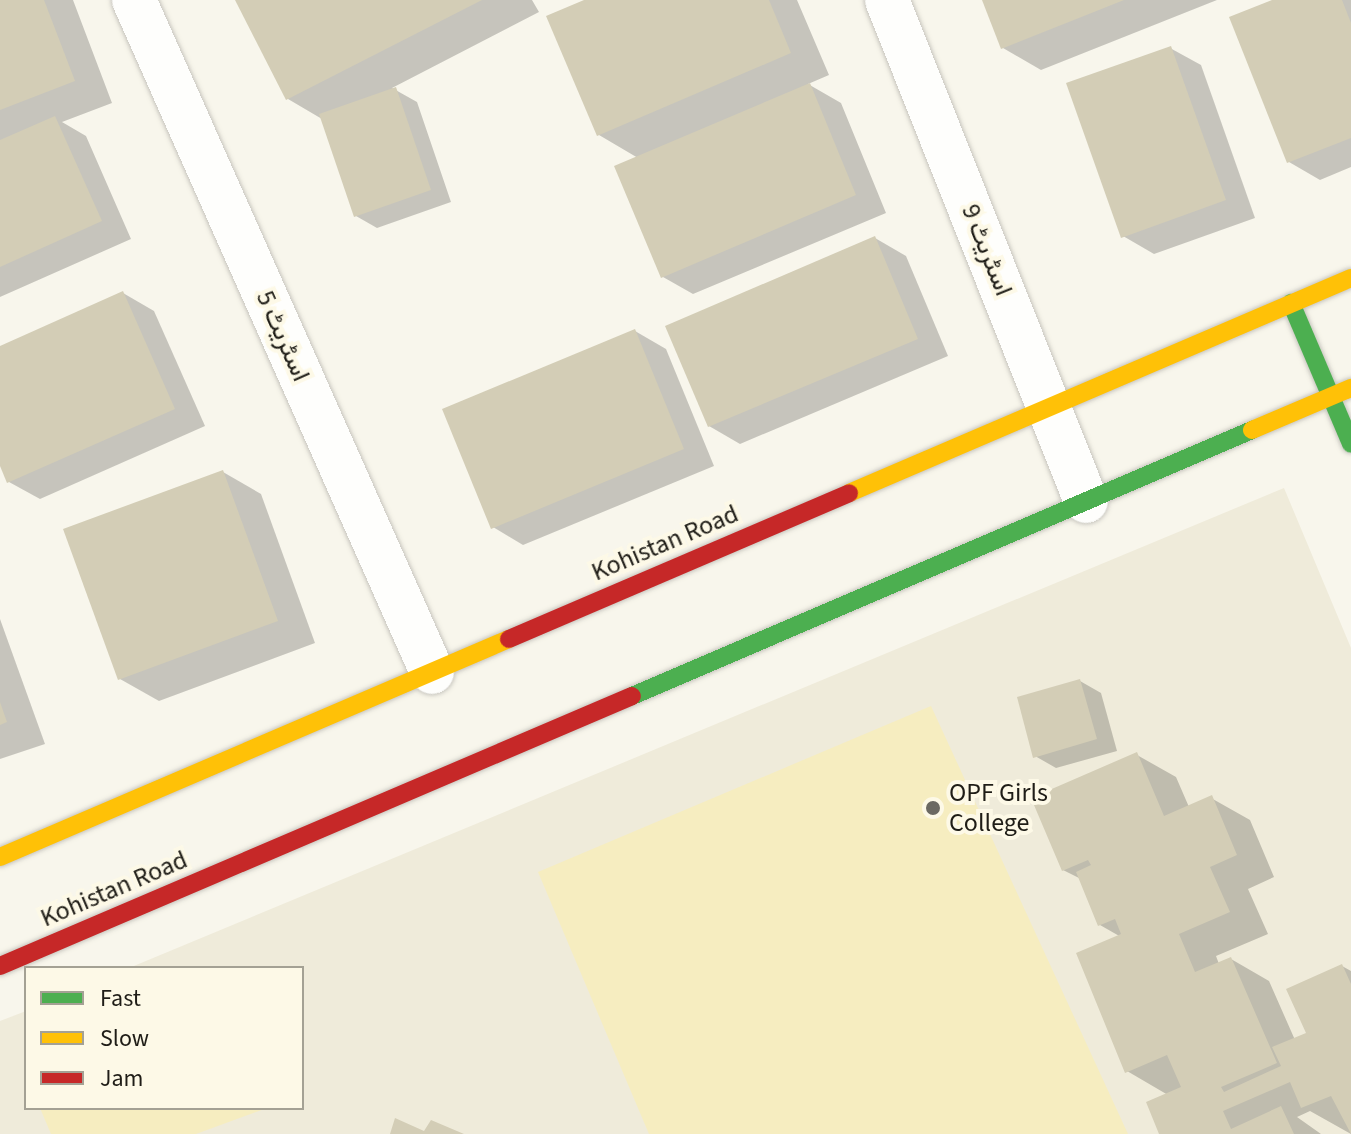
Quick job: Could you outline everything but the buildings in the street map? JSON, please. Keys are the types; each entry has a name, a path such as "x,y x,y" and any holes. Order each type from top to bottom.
{"street":[{"name":"اسٹریٹ 5","path":"134,0 432,672"},
{"name":"اسٹریٹ 9","path":"887,0 1086,501"},
{"name":"Kohistan Road","path":"0,857 1351,278"},
{"path":"1291,303 1351,444"},
{"name":"Kohistan Road","path":"0,966 1351,388"}],"shaded area":[{"name":"OPF Girls College","path":"1284,488 1351,648 1351,1134 0,1134 0,1021 24,1012 24,1110 304,1110 304,966 134,966"},
{"path":"931,706 1128,1134 649,1134 538,872"},
{"path":"41,1110 262,1110 196,1134 51,1134"}],"traffic: fast":[{"path":"1291,303 1351,444"},
{"path":"632,696 1252,430"}],"traffic: slow":[{"path":"849,493 1351,278"},
{"path":"1252,430 1351,388"},
{"path":"0,857 509,639"}],"traffic: jam":[{"path":"509,639 849,493"},
{"path":"0,966 632,696"}],"place":[{"name":"OPF Girls College","path":"933,808"}]}
